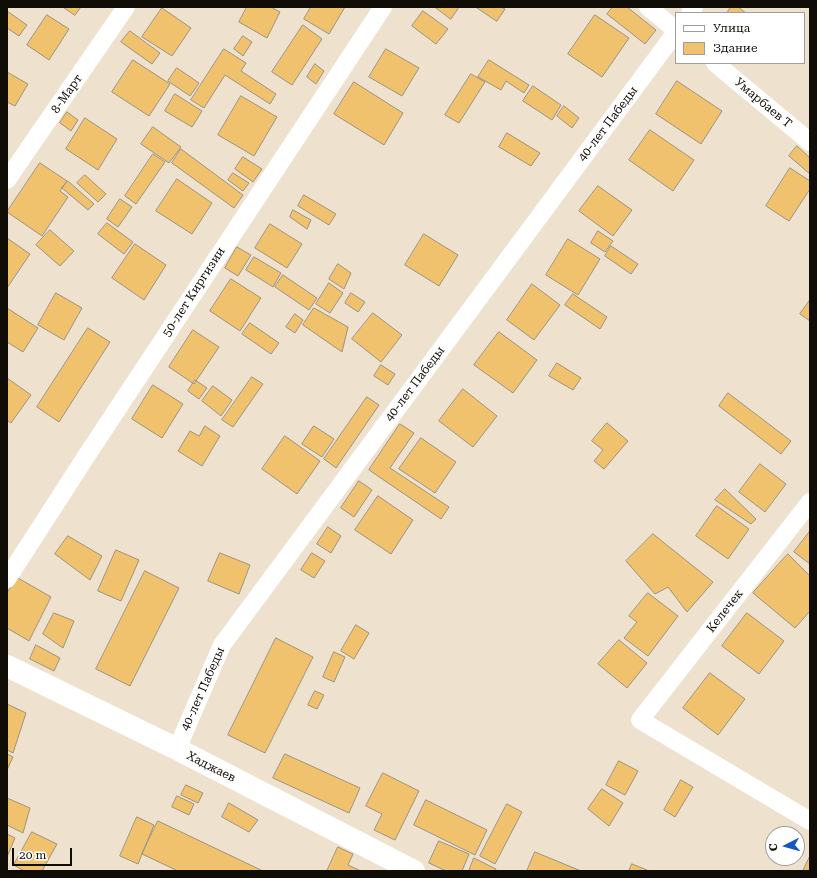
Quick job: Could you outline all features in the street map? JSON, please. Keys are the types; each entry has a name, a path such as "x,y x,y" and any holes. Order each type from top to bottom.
{"street":[{"name":"8-Март","path":"7,180 126,7"},
{"name":"50-лет Киргизии","path":"7,579 87,454 383,7"},
{"path":"648,7 675,30"},
{"name":"40-лет Пабеды","path":"177,749 222,645 675,32"},
{"name":"Умарбаев Т","path":"716,64 810,142"},
{"name":"Келечек","path":"810,502 640,720 810,821"},
{"name":"Хаджаев","path":"7,666 177,749 414,871"}],"building":[{"path":"63,7 81,7 75,15"},
{"path":"247,7 271,7 280,12 267,38 239,22"},
{"path":"311,7 345,7 329,34 304,19"},
{"path":"435,7 459,7 451,19"},
{"path":"476,7 501,7 505,9 497,21"},
{"path":"613,7 627,7 656,30 645,44 607,14"},
{"path":"731,7 738,7 745,12 728,12"},
{"path":"162,8 191,28 172,56 142,37"},
{"path":"7,11 27,25 19,36 7,28"},
{"path":"423,11 448,29 436,44 412,26"},
{"path":"47,15 69,29 49,60 27,45"},
{"path":"595,15 629,38 602,77 568,54"},
{"path":"303,25 322,39 292,85 272,72"},
{"path":"130,31 160,53 152,64 121,42"},
{"path":"243,36 252,42 243,56 234,49"},
{"path":"224,49 246,63 241,71 276,94 270,104 225,75 204,108 191,100"},
{"path":"386,49 419,68 402,96 369,77"},
{"path":"133,60 170,84 149,116 112,92"},
{"path":"489,60 529,85 524,93 506,81 501,90 478,77"},
{"path":"315,64 324,71 316,84 307,77"},
{"path":"177,68 199,83 190,96 168,81"},
{"path":"7,72 28,84 15,106 7,102"},
{"path":"471,74 485,82 459,123 445,115"},
{"path":"677,81 722,111 701,144 656,114"},
{"path":"354,82 403,113 384,145 334,114"},
{"path":"533,86 561,105 552,120 523,101"},
{"path":"175,94 202,111 192,127 165,111"},
{"path":"241,96 277,117 254,156 218,135"},
{"path":"564,106 579,118 572,128 557,116"},
{"path":"67,112 78,120 71,131 60,123"},
{"path":"85,118 117,139 98,170 66,149"},
{"path":"153,127 181,147 169,163 141,144"},
{"path":"650,130 694,160 673,191 629,160"},
{"path":"507,133 540,153 531,166 499,147"},
{"path":"797,146 810,158 810,174 789,156"},
{"path":"181,149 243,195 234,208 172,163"},
{"path":"153,154 165,162 136,204 125,196"},
{"path":"243,157 262,169 253,182 235,169"},
{"path":"40,163 67,181 60,191 68,197 42,236 7,212"},
{"path":"790,168 810,181 810,189 789,221 766,206"},
{"path":"233,173 249,183 243,191 228,180"},
{"path":"85,175 106,194 98,202 77,183"},
{"path":"177,179 212,203 192,234 156,211"},
{"path":"68,181 94,204 88,210 62,188"},
{"path":"598,186 632,210 613,236 579,211"},
{"path":"304,195 336,214 329,225 298,206"},
{"path":"120,199 132,207 118,227 107,219"},
{"path":"293,210 311,220 307,229 290,217"},
{"path":"107,223 133,242 124,254 98,234"},
{"path":"270,224 302,244 287,268 255,248"},
{"path":"50,230 74,251 60,266 36,245"},
{"path":"598,231 613,241 605,252 591,243"},
{"path":"424,234 458,255 439,286 405,265"},
{"path":"7,238 30,254 7,288"},
{"path":"568,239 600,259 578,295 546,275"},
{"path":"135,244 166,265 144,300 112,278"},
{"path":"611,246 638,264 631,274 605,256"},
{"path":"237,247 251,255 238,276 225,268"},
{"path":"254,257 281,273 273,287 246,270"},
{"path":"338,264 351,273 344,289 329,279"},
{"path":"283,275 317,298 309,310 275,287"},
{"path":"231,279 261,298 240,331 210,311"},
{"path":"329,283 343,293 330,313 316,304"},
{"path":"532,284 560,305 534,340 507,320"},
{"path":"56,293 82,308 64,340 38,325"},
{"path":"351,293 365,302 358,312 345,303"},
{"path":"573,294 607,317 600,329 565,305"},
{"path":"810,300 810,321 800,314"},
{"path":"7,308 38,328 23,352 7,342"},
{"path":"314,308 348,327 342,352 303,325"},
{"path":"373,313 402,335 381,362 352,339"},
{"path":"295,314 303,320 295,333 286,327"},
{"path":"250,323 279,343 271,354 242,334"},
{"path":"88,328 110,342 59,422 37,407"},
{"path":"193,330 219,347 194,384 169,367"},
{"path":"499,332 537,360 513,393 474,365"},
{"path":"557,363 581,378 573,390 549,376"},
{"path":"381,365 395,374 388,385 374,376"},
{"path":"252,377 263,384 233,427 222,420"},
{"path":"7,378 31,395 11,423 7,420"},
{"path":"195,380 207,388 199,399 188,391"},
{"path":"153,385 183,404 162,438 132,419"},
{"path":"213,386 232,400 221,416 202,401"},
{"path":"463,389 497,416 473,447 439,421"},
{"path":"728,393 791,441 781,454 719,406"},
{"path":"367,397 379,405 336,468 324,459"},
{"path":"607,423 628,441 604,469 594,461 603,450 592,441"},
{"path":"400,424 414,433 390,468 449,507 441,519 369,470"},
{"path":"205,426 220,436 202,466 178,451 190,431 199,436"},
{"path":"314,426 334,439 322,457 302,444"},
{"path":"285,436 320,461 297,494 262,469"},
{"path":"421,438 456,462 435,493 399,469"},
{"path":"760,464 786,484 765,512 739,492"},
{"path":"359,481 372,490 354,517 341,508"},
{"path":"725,489 756,519 751,524 715,500"},
{"path":"378,496 413,520 391,554 355,530"},
{"path":"717,506 749,529 728,559 696,536"},
{"path":"328,527 341,536 331,553 317,544"},
{"path":"810,531 810,564 794,552"},
{"path":"653,534 713,582 687,612 668,587 655,594 626,561"},
{"path":"68,536 102,556 90,580 55,554"},
{"path":"116,550 139,560 121,601 98,591"},
{"path":"220,553 250,565 239,594 208,581"},
{"path":"312,553 325,561 314,578 301,570"},
{"path":"788,554 810,576 810,611 795,628 753,593"},
{"path":"145,571 179,588 130,686 96,669"},
{"path":"18,578 51,597 29,641 7,628 7,593"},
{"path":"648,593 678,616 648,656 624,638 637,622 629,616"},
{"path":"54,613 74,621 63,648 43,634"},
{"path":"747,613 784,641 759,674 722,646"},
{"path":"356,625 369,633 354,659 341,651"},
{"path":"276,638 313,657 265,753 228,735"},
{"path":"619,640 647,663 627,688 598,664"},
{"path":"36,645 60,658 54,671 30,659"},
{"path":"334,652 345,657 334,682 323,677"},
{"path":"710,673 745,699 718,735 683,708"},
{"path":"315,691 324,695 317,709 308,705"},
{"path":"7,704 26,713 13,753 7,750"},
{"path":"7,754 13,757 7,770"},
{"path":"285,754 360,788 349,813 273,778"},
{"path":"619,761 638,771 625,795 606,785"},
{"path":"383,773 419,791 395,840 374,830 382,814 366,806"},
{"path":"681,780 693,787 675,817 664,810"},
{"path":"186,785 203,793 198,803 181,795"},
{"path":"602,789 623,803 609,826 588,809"},
{"path":"177,796 194,804 189,815 172,807"},
{"path":"7,798 30,808 23,833 7,825"},
{"path":"426,800 487,830 475,855 414,825"},
{"path":"229,803 258,820 249,832 222,817"},
{"path":"507,804 522,812 495,864 480,856"},
{"path":"137,817 154,825 138,864 120,856"},
{"path":"158,821 263,871 178,871 142,854"},
{"path":"32,832 57,844 42,871 24,871 14,865"},
{"path":"7,834 15,838 7,857"},
{"path":"439,841 469,854 462,871 446,871 429,863"},
{"path":"338,847 353,854 348,865 361,871 327,871"},
{"path":"535,852 581,871 527,871"},
{"path":"810,856 810,871 803,871"},
{"path":"474,858 496,869 495,871 469,871"},
{"path":"632,864 647,870 647,871 629,871"}]}
